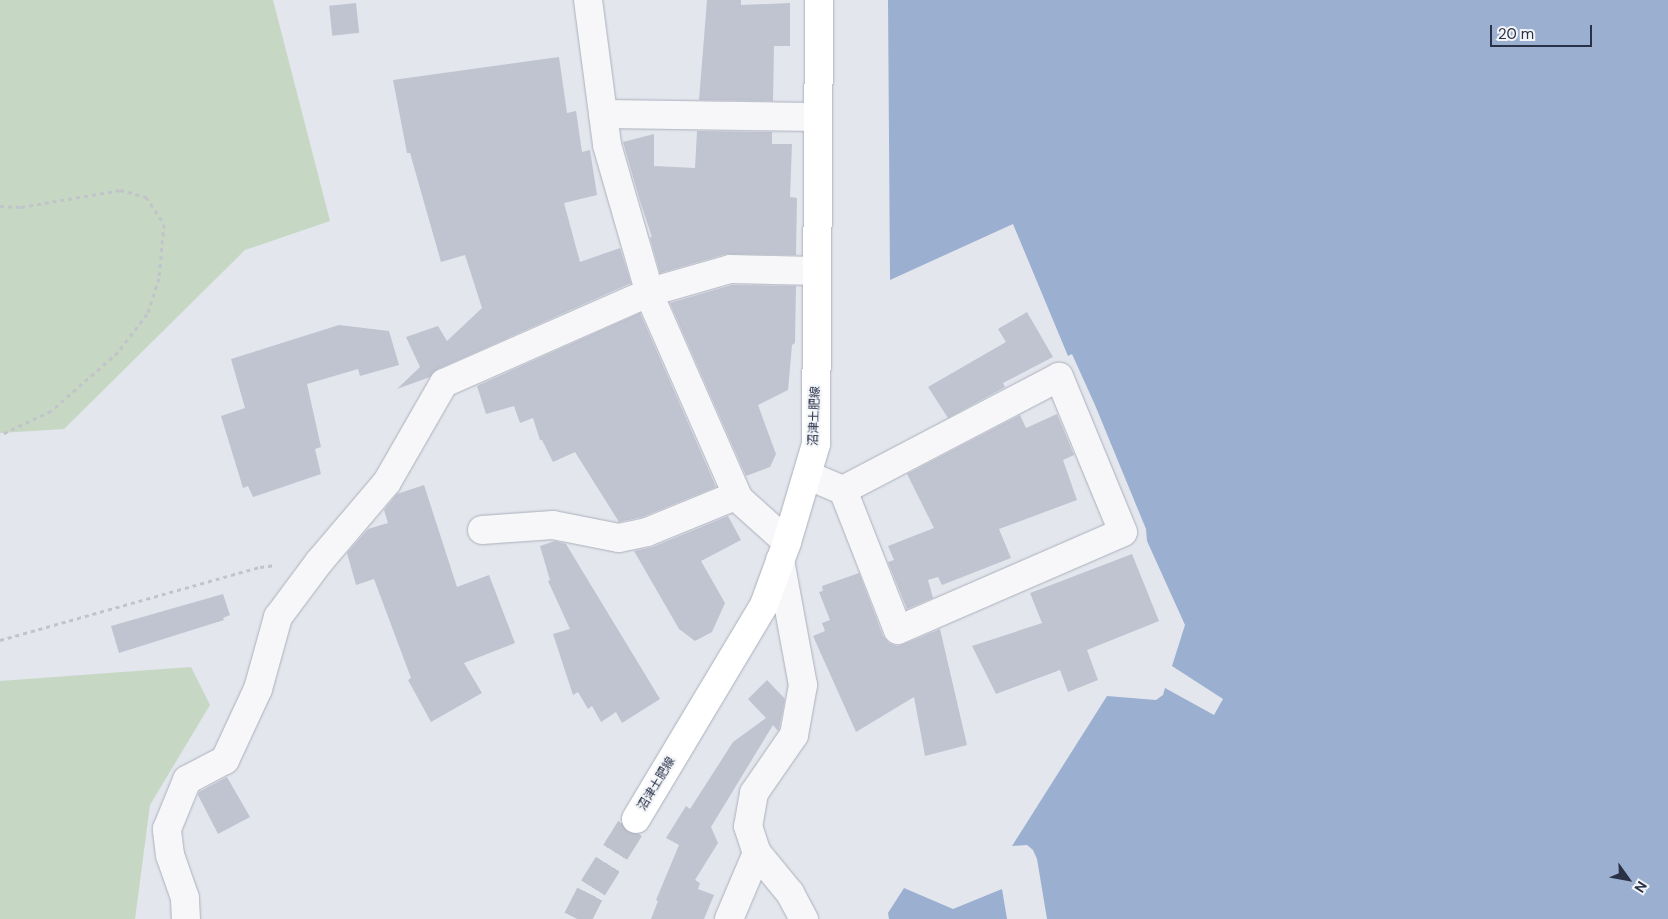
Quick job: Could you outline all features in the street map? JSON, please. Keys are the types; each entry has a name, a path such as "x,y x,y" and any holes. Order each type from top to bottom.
{"main road":[{"name":"沼津土肥線","path":"636,819 764,605 784,551 816,444 819,0"}],"street":[{"path":"588,0 607,145 650,292 738,495 784,551 803,685 794,735 754,793 748,826 757,853 790,893 804,919"},
{"path":"603,114 818,117"},
{"path":"186,919 185,898 170,855 167,829 187,780 225,760 258,689 278,617 319,562 387,482 444,383 650,292 730,269 817,271"},
{"path":"807,475 843,490 898,630 1123,532 1059,377 843,490"},
{"path":"482,530 553,525 620,538 648,532 738,495"},
{"path":"729,919 757,853"}],"path":[{"path":"0,206 21,206 120,190 146,198 164,224 160,278 147,314 118,352 100,370 51,411 0,434"},
{"path":"0,640 260,567 319,562"}],"green space":[{"path":"0,0 273,0 330,221 245,250 64,429 0,433"},
{"path":"191,667 210,705 150,805 135,919 0,919 0,681"}],"water":[{"path":"888,0 1668,0 1668,919 1047,919 1037,859 1033,850 1027,845 1012,846 1107,696 1156,700 1163,695 1165,688 1214,715 1223,699 1172,666 1185,625 1147,541 1146,529 1095,405 1072,354 1068,356 1013,224 890,280"},
{"path":"904,888 953,909 1002,889 1007,919 889,919 888,913"}],"building":[{"path":"707,0 741,0 741,5 790,3 790,46 774,46 773,101 699,100"},
{"path":"356,3 359,33 332,36 329,6"},
{"path":"559,57 567,113 576,111 582,152 590,150 597,195 564,203 580,262 620,248 631,283 438,369 430,377 397,389 420,367 406,337 438,326 447,341 482,308 465,255 441,262 410,153 407,153 393,80"},
{"path":"697,131 772,132 772,144 792,144 790,197 797,198 796,255 726,254 660,273 650,237 652,237 623,142 654,134 654,166 695,168"},
{"path":"732,285 796,286 795,343 792,345 788,390 758,405 776,454 770,467 746,476 670,303"},
{"path":"1027,312 1053,357 1003,383 1005,387 948,418 928,387 1006,342 998,329"},
{"path":"640,313 716,487 642,517 619,522 575,452 553,462 542,440 540,440 533,418 520,423 514,406 486,414 477,386"},
{"path":"339,325 389,331 399,365 360,376 358,369 307,384 321,447 315,449 321,474 253,497 248,486 243,488 221,416 245,408 231,359"},
{"path":"1057,414 1074,455 1063,460 1077,500 999,529 1011,558 942,585 938,577 928,580 933,598 907,609 888,562 894,560 888,546 934,528 907,474 1020,415 1026,428"},
{"path":"424,485 457,587 489,575 515,643 464,663 482,693 431,722 408,680 411,678 374,579 356,585 347,553 368,529 388,523 384,510 397,494"},
{"path":"728,516 741,540 701,561 725,603 712,632 695,641 679,629 634,551 653,547"},
{"path":"555,541 566,544 660,699 622,723 616,712 601,722 592,706 588,709 578,692 573,695 553,634 570,629 548,581 550,580 540,546"},
{"path":"1132,554 1159,621 1087,650 1098,680 1068,692 1060,670 996,694 972,646 1042,623 1030,593"},
{"path":"859,573 883,636 889,643 897,646 940,629 967,745 925,756 914,697 856,732 813,636 825,631 822,623 830,620 819,592 823,591 822,586"},
{"path":"223,594 230,615 223,618 224,620 119,653 111,626"},
{"path":"767,680 785,699 779,729 778,731 773,725 711,827 718,843 695,880 700,883 698,889 714,895 704,919 651,919 658,901 656,900 679,845 666,838 686,806 690,809 733,742 766,718 748,699"},
{"path":"227,777 250,817 218,834 198,795 199,792"}],"tunnel":[{"path":"577,919 593,888 636,819"}]}
